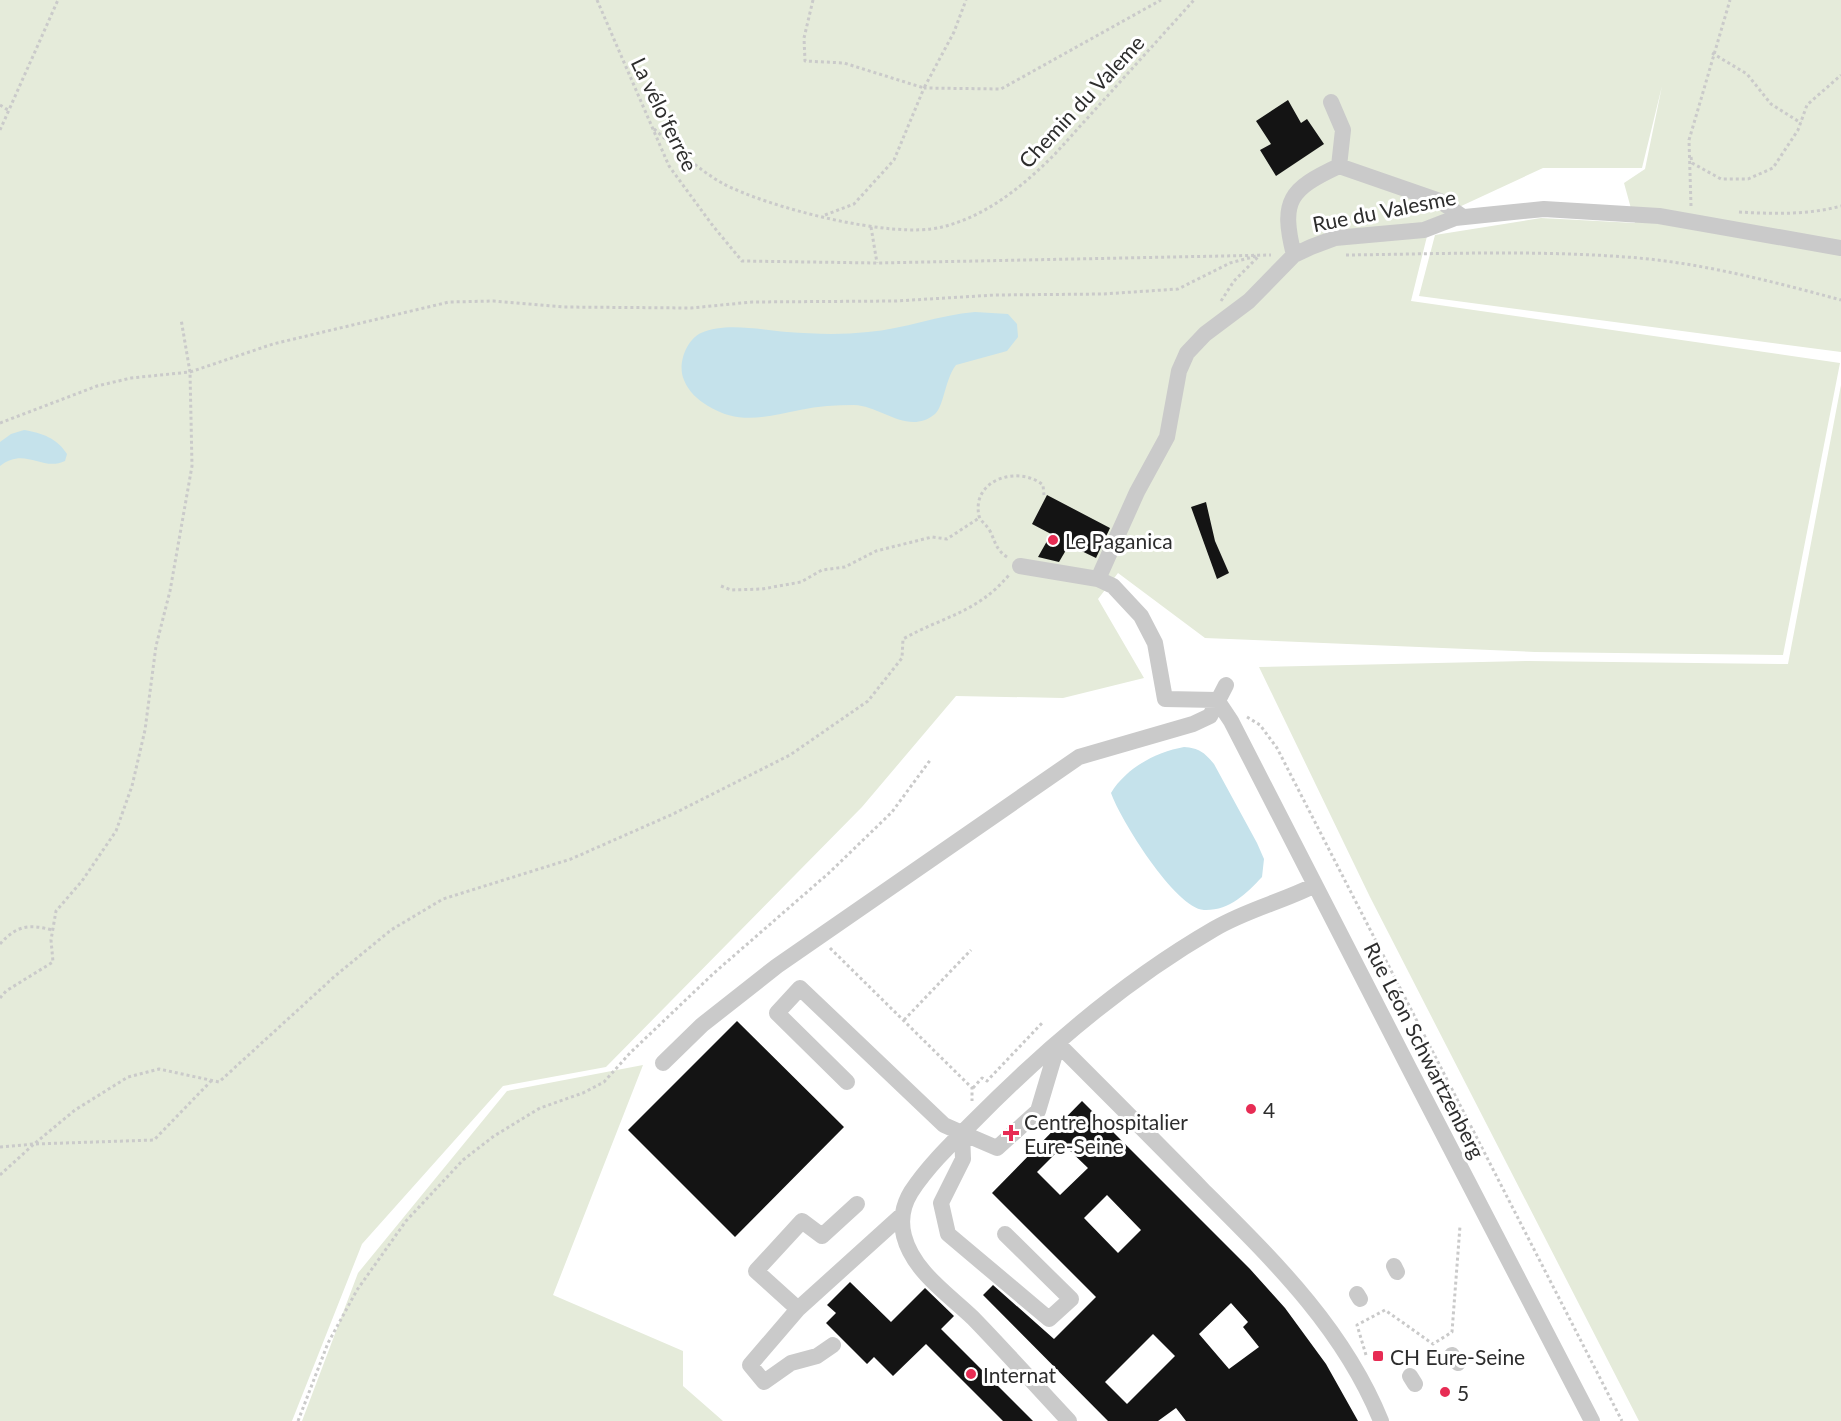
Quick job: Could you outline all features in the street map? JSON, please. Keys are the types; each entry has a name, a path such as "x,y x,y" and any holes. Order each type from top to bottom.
{"street":[{"path":"1331,102 1343,130 1339,166"},
{"path":"1294,255 1288,207 1296,192 1308,181 1339,166 1440,201 1463,217"},
{"name":"Rue du Valesme","path":"1098,579 1137,492 1164,446 1170,427 1179,370 1187,353 1205,334 1249,301 1294,255 1335,238 1424,230 1463,217 1567,209 1695,222 1841,248"},
{"path":"1020,566 1098,579 1113,586 1141,616 1162,658 1165,699 1217,700"},
{"path":"663,1063 702,1024 777,966 1079,757 1193,724 1210,716 1226,685"},
{"name":"Rue Léon Schwartzenberg","path":"1217,700 1231,721 1314,886 1438,1121 1486,1220 1592,1421"},
{"path":"1069,1421 973,1319 927,1275 912,1256 904,1236 902,1215 910,1194 962,1133 1005,1089 1085,1023 1215,928 1255,908 1296,895 1314,886"},
{"path":"847,1082 777,1013 801,988 936,1123 997,1148 1038,1112 1058,1044"},
{"path":"1058,1044 1308,1299 1351,1361 1381,1421"},
{"path":"962,1133 963,1159 940,1203 948,1234 1049,1320 1071,1299 1005,1234"},
{"path":"798,1309 756,1271 802,1221 822,1236 857,1204"},
{"path":"833,1345 817,1356 791,1363 764,1382 750,1365 798,1309 902,1215"}],"path":[{"path":"0,130 58,0"},
{"name":"La vélo'ferrée","path":"597,0 669,166 742,261"},
{"path":"813,0 804,38 805,61 844,63 924,88 1001,89 1161,0"},
{"path":"823,215 854,204 894,160 924,88 954,32 966,0"},
{"name":"Chemin du Valeme","path":"651,127 699,169 737,191 758,199 871,227 906,231 939,228 970,217 1005,198 1056,154 1194,0"},
{"path":"1695,222 1691,211 1689,140 1712,53 1730,0"},
{"path":"1712,53 1747,74 1771,104 1801,123"},
{"path":"1689,140 1692,163 1721,179 1748,179 1773,168 1801,123 1807,105 1841,75"},
{"path":"0,105 8,110"},
{"path":"1736,212 1791,213 1824,211 1841,206"},
{"path":"871,227 876,263"},
{"path":"0,423 97,386 131,378 190,372 273,344 449,302 494,301 563,308 691,308 752,302 896,301 995,295 1103,294 1178,289 1230,263 1260,255 1234,281 1220,302"},
{"path":"0,998 6,991 53,962 52,930 56,910 82,881 116,831 140,752 146,729 156,646 170,591 192,466 190,372 181,319"},
{"path":"0,1174 75,1110 128,1077 159,1069 219,1082 335,976 391,930 443,899 571,859 673,814 790,755 868,700 902,658 903,639 980,603 1020,566 1001,553 989,529 979,518 979,500 986,486 1008,476 1035,479 1043,485 1044,495"},
{"path":"721,586 731,590 762,589 801,582 822,570 845,567 876,551 932,537 947,539 979,518"},
{"path":"1231,721 1244,716 1260,725 1277,748 1622,1421"},
{"path":"298,1421 328,1343 357,1290 406,1221 463,1160 494,1136 540,1108 583,1093 604,1082 630,1053 714,973 830,872 892,812 931,759"},
{"path":"0,944 9,934 31,924 52,930"},
{"path":"830,948 972,1088 972,1108 979,1115"},
{"path":"904,1020 971,950"},
{"path":"972,1088 982,1078 987,1081 1043,1022"},
{"path":"0,1147 153,1140 212,1080"},
{"path":"1367,1356 1357,1325 1385,1310 1433,1344 1452,1332 1460,1226"}],"green space":[{"path":"0,0 1841,0 1841,352 1419,296 1435,235 1541,218 1635,223 1624,183 1645,169 1662,86 1642,168 1543,168 1431,220 1411,301 1840,363 1783,655 1535,652 1205,638 1118,573 1098,599 1144,678 1063,698 956,696 862,807 606,1067 503,1086 362,1244 292,1421 0,1421"},
{"path":"1841,385 1841,1421 1639,1421 1370,897 1259,667 1528,661 1788,664"},
{"path":"643,1065 553,1295 683,1351 683,1386 723,1421 302,1421 358,1273 507,1091"}],"water":[{"path":"975,312 1008,314 1017,324 1018,337 1007,351 956,365 949,377 938,410 925,420 905,421 854,405 820,407 754,418 732,416 708,406 697,398 688,388 682,374 682,360 687,347 696,336 711,330 732,327 807,333 858,333"},
{"path":"24,430 54,440 67,454 65,461 49,464 17,458 0,466 0,442 11,434"},
{"path":"1184,747 1201,751 1214,764 1264,859 1262,877 1256,883 1236,900 1213,910 1204,910 1192,905 1178,895 1164,879 1125,822 1111,793 1125,776 1143,762 1173,749"}],"building":[{"path":"1288,100 1301,123 1307,119 1324,144 1276,176 1260,150 1271,144 1256,121"},
{"path":"1047,495 1110,528 1096,558 1069,545 1059,562 1038,557 1051,534 1032,524"},
{"path":"1206,502 1215,541 1229,573 1217,579 1191,507"},
{"path":"737,1021 844,1127 735,1237 628,1130"},
{"path":"1082,1101 1250,1269 1285,1308 1326,1364 1358,1421 1186,1421 1176,1408 1158,1421 1108,1421 983,1295 993,1285 1054,1339 1096,1297 992,1193","holes":["1064,1145 1088,1168 1060,1195 1037,1172","1107,1195 1141,1230 1118,1253 1084,1218","1231,1303 1248,1322 1243,1327 1259,1347 1229,1369 1199,1334","1153,1334 1175,1356 1127,1404 1105,1382"]},
{"path":"850,1282 891,1322 925,1288 954,1316 941,1329 1033,1421 1003,1421 926,1344 893,1376 874,1357 867,1364 826,1323 836,1313 827,1305"}],"place":[{"name":"Le Paganica","path":"1053,540"},
{"name":"4","path":"1251,1109"},
{"name":"Centre hospitalier Eure-Seine","path":"1011,1133"},
{"name":"CH Eure-Seine","path":"1378,1356"},
{"name":"Internat","path":"971,1374"},
{"name":"5","path":"1445,1392"}]}
